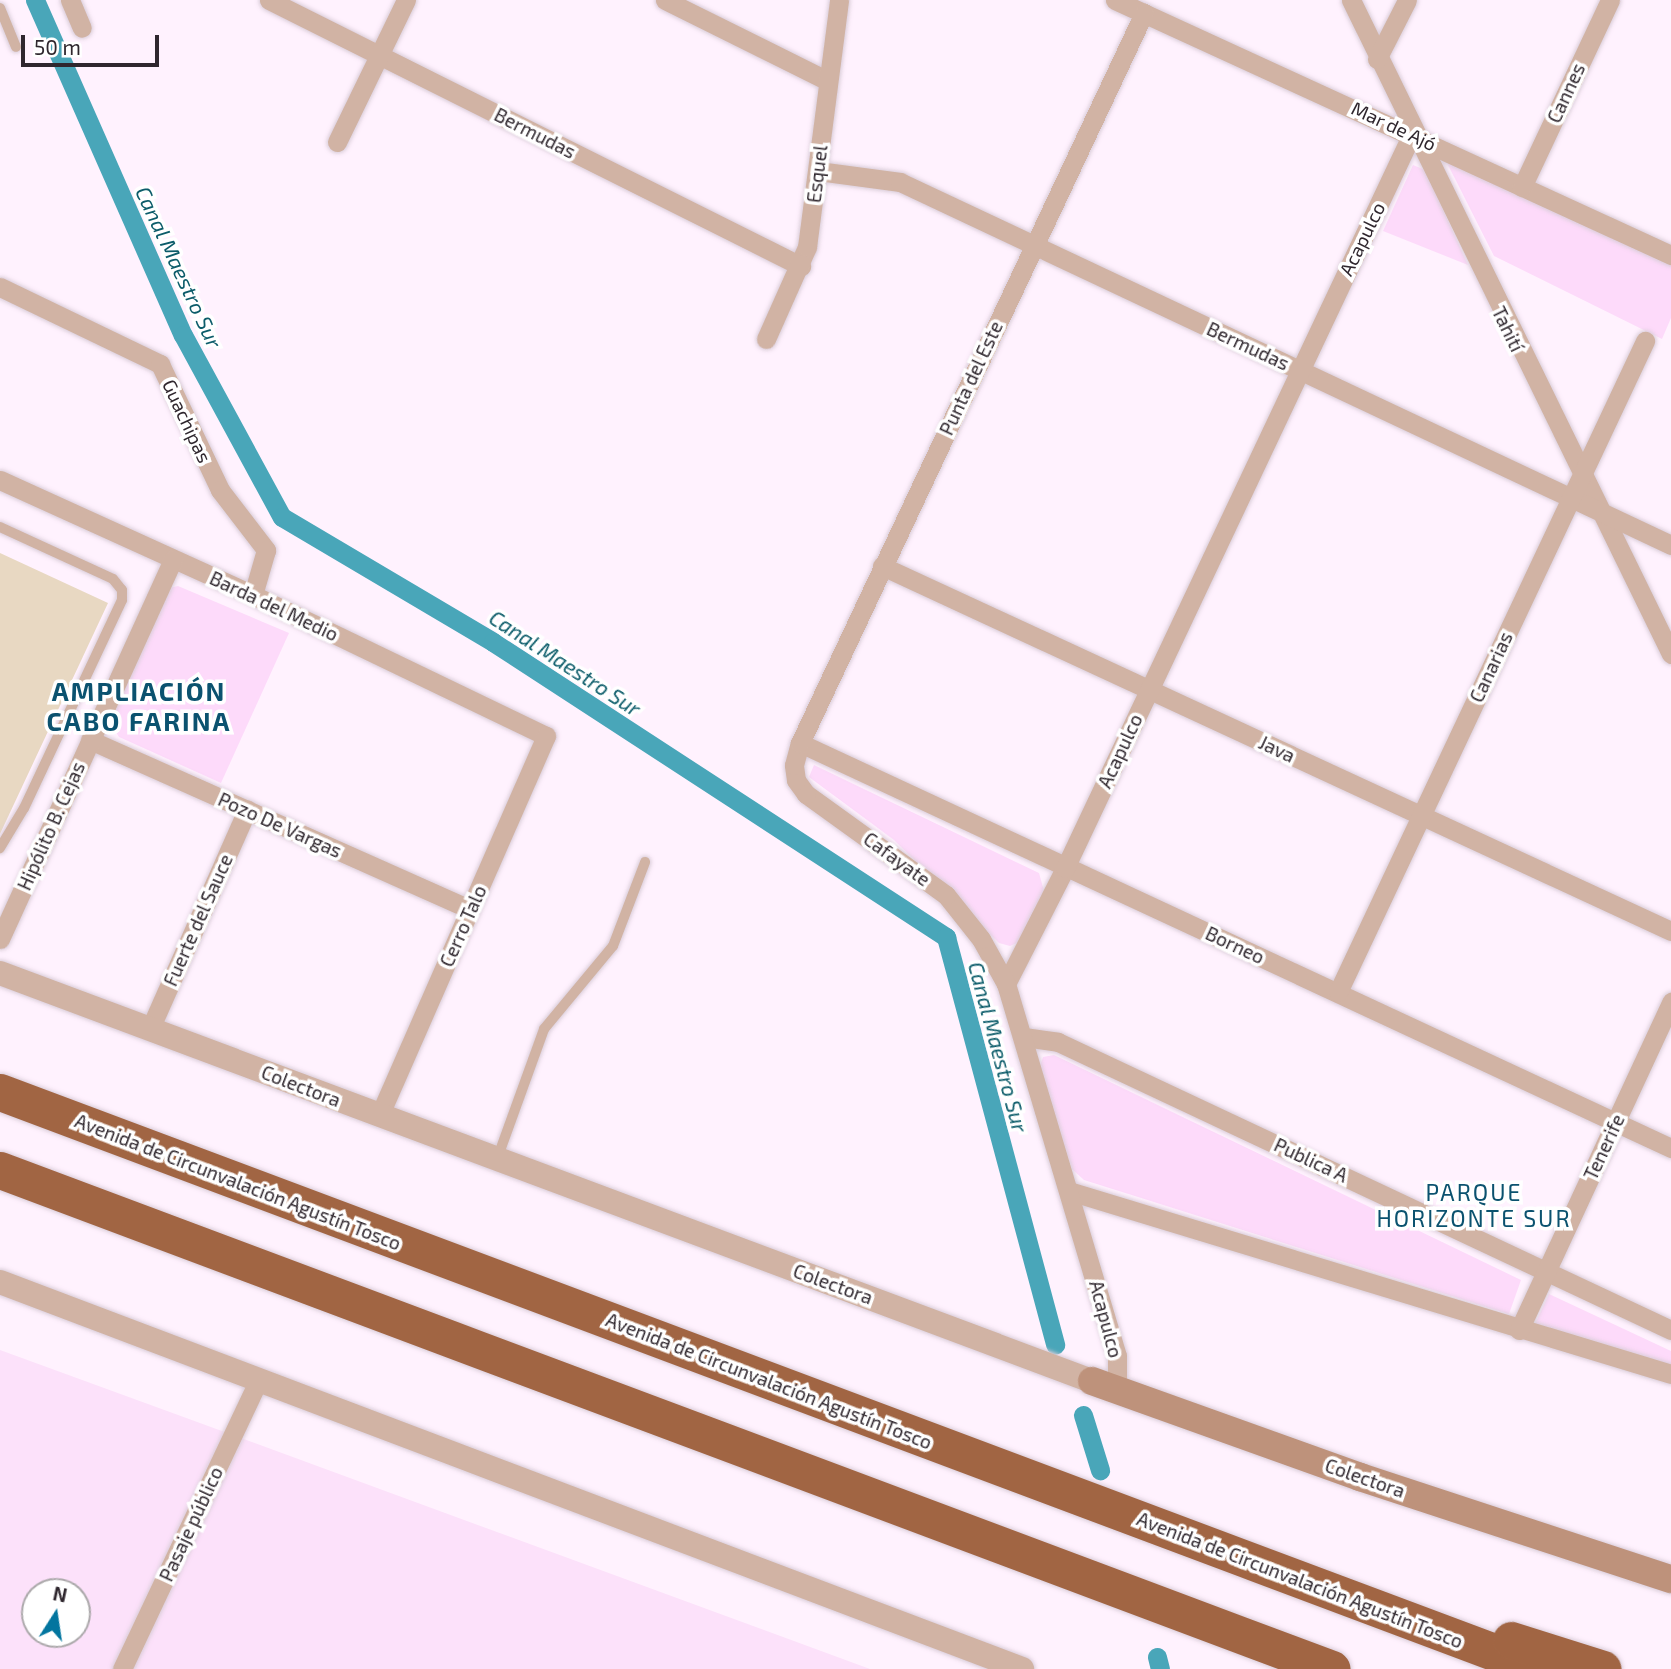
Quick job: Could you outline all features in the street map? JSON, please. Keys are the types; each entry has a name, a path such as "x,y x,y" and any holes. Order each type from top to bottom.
{"highway":[{"name":"Avenida de Circunvalación Agustín Tosco","path":"0,1092 1539,1669"},
{"path":"0,1170 1332,1669"},
{"path":"1276,1571 1603,1669"}],"main road":[{"name":"Colectora","path":"1091,1381 1360,1477 1671,1579"}],"street":[{"path":"70,0 82,27"},
{"name":"Bermudas","path":"269,0 801,265"},
{"path":"337,142 378,54 407,0"},
{"path":"665,0 828,81"},
{"name":"Esquel","path":"766,339 801,265 818,171 839,0"},
{"name":"Mar de Ajó","path":"1115,0 1412,134 1671,256"},
{"name":"Tahití","path":"1351,0 1412,134 1671,654"},
{"path":"1377,60 1407,0"},
{"name":"Cannes","path":"1522,187 1610,0"},
{"name":"Punta del Este","path":"800,743 1144,13"},
{"name":"Acapulco","path":"1118,1391 1117,1356 1006,984 1065,868 1412,134"},
{"name":"Bermudas","path":"818,171 901,182 1671,545"},
{"name":"Guachipas","path":"0,287 160,364 220,490 265,550 265,563 253,595"},
{"name":"Canarias","path":"1338,992 1645,341"},
{"name":"Barda del Medio","path":"0,480 253,595 546,736"},
{"name":"Hipólito B. Cejas","path":"0,939 173,560"},
{"name":"Java","path":"882,566 1671,931"},
{"name":"Cerro Talo","path":"380,1115 546,736"},
{"name":"Pozo De Vargas","path":"90,740 470,909"},
{"name":"Borneo","path":"800,743 1671,1147"},
{"name":"Cafayate","path":"800,743 794,765 796,780 806,794 946,895 981,939 1006,984"},
{"name":"Fuerte del Sauce","path":"150,1030 247,810"},
{"name":"Colectora","path":"0,973 1091,1381"},
{"name":"Tenerife","path":"1519,1330 1671,1002"},
{"name":"Publica A","path":"1024,1037 1058,1042 1671,1330"},
{"path":"1069,1191 1519,1330 1671,1374"},
{"path":"0,1282 259,1379 983,1662 1022,1669"},
{"name":"Pasaje público","path":"122,1669 259,1379"}],"lane":[{"path":"0,8 16,47"},
{"path":"0,527 113,579 122,590 122,600 24,808 0,848"},
{"path":"497,1159 544,1029 613,946 645,862"}],"shaded area":[{"path":"1445,159 1671,261 1671,318 1662,339 1494,256"},
{"path":"1413,165 1425,170 1468,265 1383,231"},
{"path":"178,586 289,633 221,783 119,737 107,718 169,588"},
{"path":"814,765 1039,873 1044,891 1019,942 1010,946 999,943 894,840 809,777"},
{"path":"1054,1055 1521,1280 1509,1314 1084,1180 1072,1169 1039,1069 1043,1057"},
{"path":"1549,1294 1671,1351 1671,1366 1535,1324"},
{"path":"0,1350 870,1669 0,1669"}],"building":[{"path":"0,553 108,603 0,834"}],"waterway":[{"name":"Canal Maestro Sur","path":"35,0 183,335 282,517 493,642 946,937 1055,1345"},
{"name":"Canal Maestro Sur","path":"1083,1415 1100,1470"},
{"name":"Canal Maestro Sur","path":"1157,1657 1160,1669"}],"district":[{"name":"AMPLIACIÓN CABO FARINA","path":"139,706"},
{"name":"PARQUE HORIZONTE SUR","path":"1474,1205"}]}
